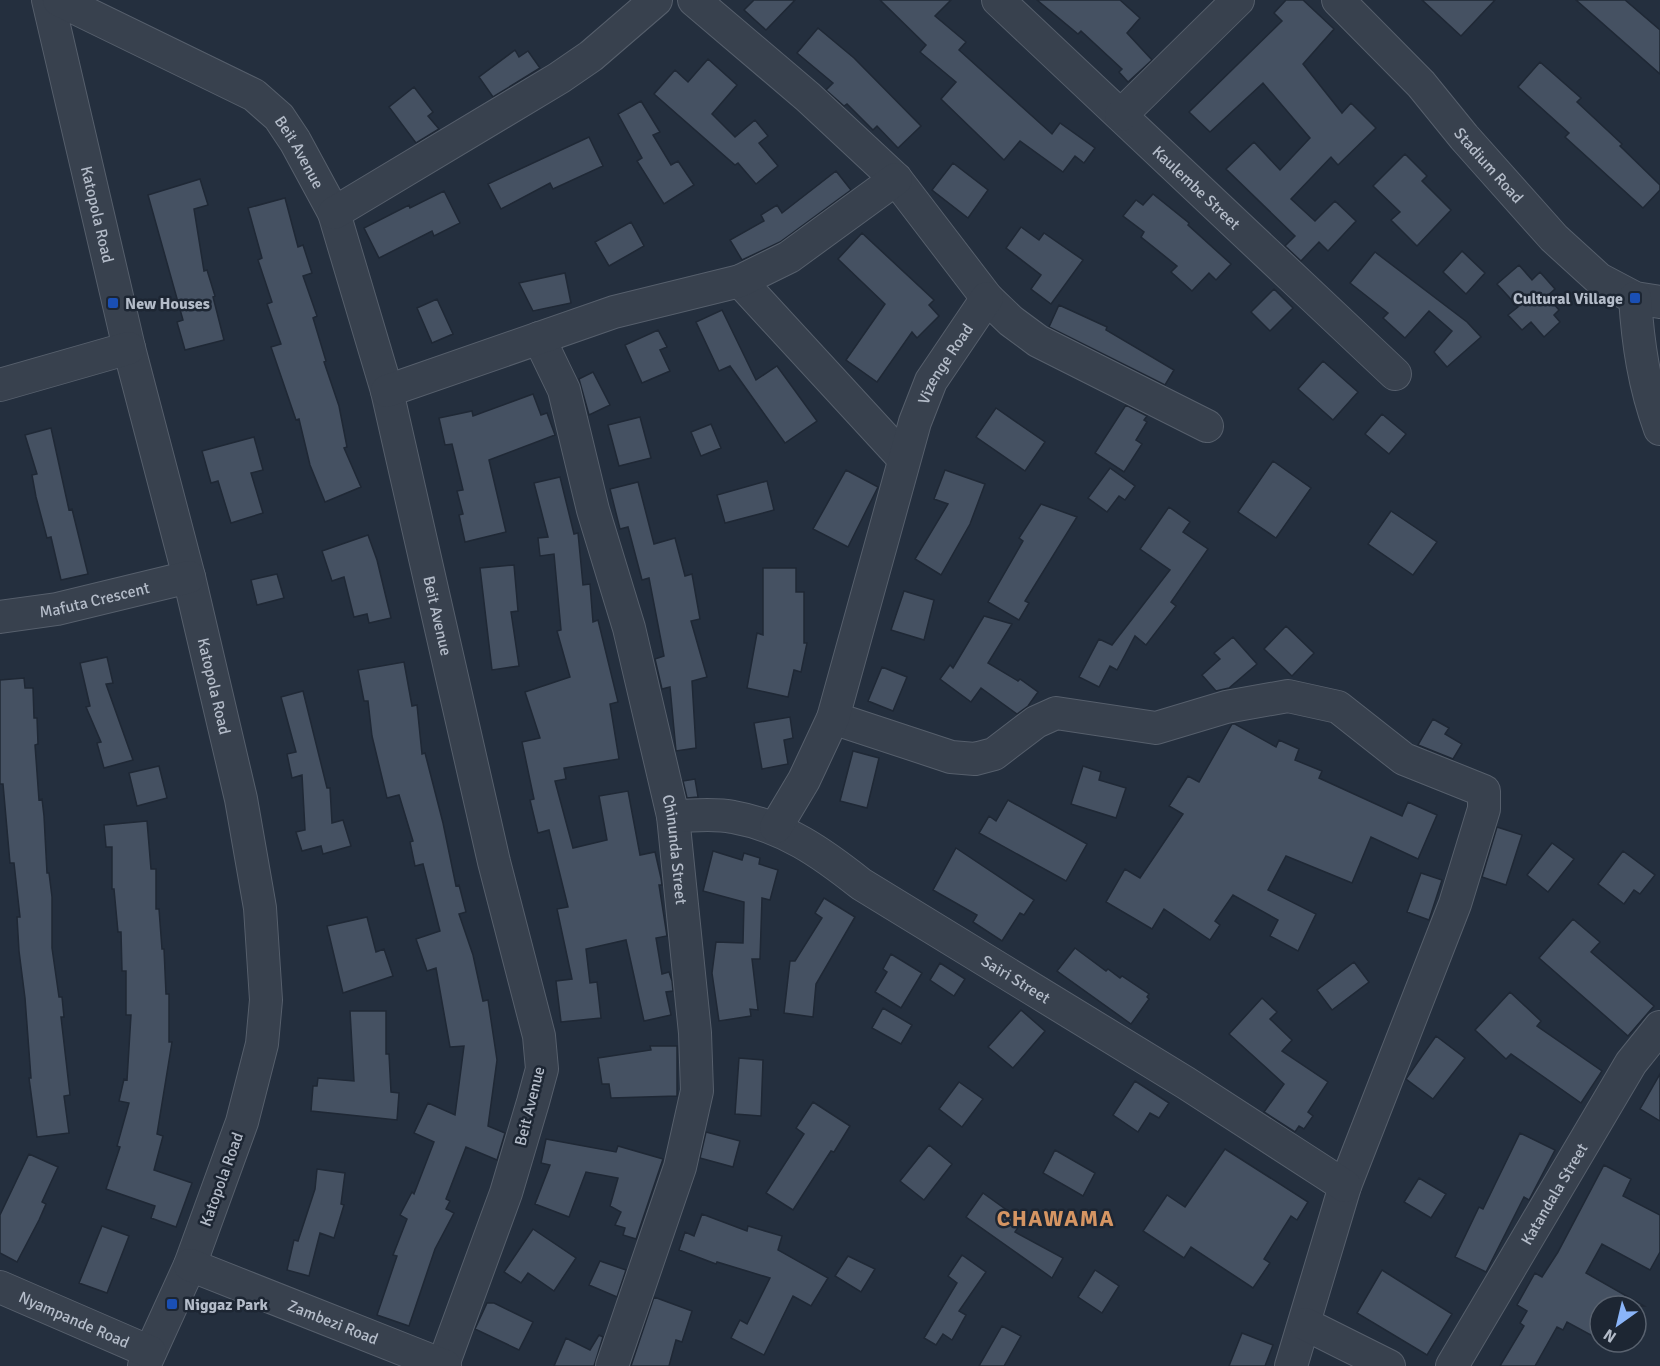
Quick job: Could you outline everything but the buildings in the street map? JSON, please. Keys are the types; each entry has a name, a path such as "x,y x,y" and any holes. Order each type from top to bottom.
{"street":[{"name":"Katopola Road","path":"48,0 129,348 189,578 244,821 260,908 266,1000 262,1044 242,1122 190,1265 147,1359"},
{"name":"Beit Avenue","path":"59,0 254,95 279,117 295,141 334,213 387,391 494,862 539,1036 542,1069 506,1193 444,1366"},
{"path":"334,213 567,73 591,56 656,0"},
{"path":"694,0 808,97 896,180 987,298 1038,341 1207,426"},
{"name":"Kaulembe Street","path":"999,0 1395,374"},
{"path":"1120,115 1238,0"},
{"name":"Stadium Road","path":"1338,0 1421,84 1464,137 1554,238 1599,279 1647,300"},
{"path":"387,391 614,312 741,281 789,257 896,180"},
{"path":"741,281 903,458"},
{"name":"Vizenge Road","path":"776,827 804,780 833,718 903,458 932,381 987,298"},
{"path":"1647,300 1638,351 1649,397 1660,429"},
{"name":"Chinunda Street","path":"539,338 564,390 593,510 629,628 673,816 695,1033 697,1091 680,1167 612,1366"},
{"path":"0,385 129,348"},
{"name":"Mafuta Crescent","path":"0,617 57,609 189,578"},
{"path":"833,718 951,757 975,759 994,754 1036,722 1056,713 1156,729 1226,707 1288,696 1338,707 1404,759 1484,792 1484,810 1455,904 1345,1186 1291,1366"},
{"name":"Sairi Street","path":"673,816 731,816 776,827 819,851 861,884 1186,1083 1345,1186"},
{"name":"Katandala Street","path":"1452,1366 1631,1063 1660,1027"},
{"name":"Zambezi Road","path":"190,1265 444,1366"},
{"name":"Nyampande Road","path":"0,1287 147,1359"},
{"path":"1305,1324 1389,1366"}],"place":[{"name":"Cultural Village","path":"1635,298"},
{"name":"New Houses","path":"113,303"},
{"name":"Niggaz Park","path":"172,1304"}],"district":[{"name":"CHAWAMA","path":"1056,1218"}]}
